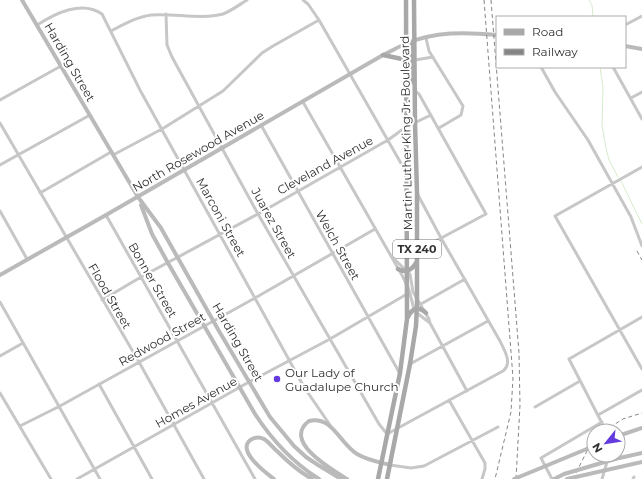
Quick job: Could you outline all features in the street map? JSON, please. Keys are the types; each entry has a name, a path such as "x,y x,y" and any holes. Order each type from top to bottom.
{"main road":[{"name":"Martin Luther King Jr. Boulevard","path":"387,479 410,364 417,299 415,60 406,18 406,0"},
{"name":"Martin Luther King Jr. Boulevard","path":"378,479 400,373 407,319 406,63 414,17 414,0"},
{"path":"410,42 411,76 415,90"},
{"path":"383,55 402,59 406,63"},
{"path":"398,269 401,271 407,271 411,269 417,260"},
{"path":"407,319 410,312 416,310 422,310 426,313"}],"street":[{"name":"Harding Street","path":"22,0 138,197 161,228 213,321 270,416 294,446 318,465 341,479"},
{"path":"111,31 138,18 150,16 166,14 203,16 216,15 224,13 247,0"},
{"path":"303,0 308,4 319,20 407,173"},
{"name":"Marconi Street","path":"37,25 64,8 82,4 91,5 102,14 140,90 304,387 341,440 357,454 368,459 390,464"},
{"name":"Juarez Street","path":"166,14 167,45 172,57 258,214 379,424 387,434"},
{"path":"626,25 642,16"},
{"path":"40,193 162,129 223,91 273,46 319,20"},
{"name":"North Rosewood Avenue","path":"0,274 138,197 183,169 303,102 383,55 410,42 426,38 458,33 496,35"},
{"path":"426,38 429,51 462,104 462,114 439,128"},
{"path":"626,46 642,49"},
{"path":"415,60 433,57"},
{"path":"0,100 61,66"},
{"path":"543,68 555,92 582,130 612,183 631,217 642,246"},
{"path":"614,68 642,119"},
{"path":"415,90 419,94 439,128 486,214 417,251"},
{"path":"630,98 642,92"},
{"path":"303,102 398,269 407,286 416,310 430,323"},
{"path":"0,165 90,115"},
{"name":"Cleveland Avenue","path":"102,300 341,167 388,140 406,127 431,115"},
{"name":"Flood Street","path":"0,123 139,362 204,479"},
{"name":"Welch Street","path":"261,125 400,373"},
{"path":"642,167 555,216 642,369"},
{"path":"387,434 397,430 507,368 508,364 505,352 417,193"},
{"name":"Harding Street","path":"138,197 152,234 255,414 273,440 293,460 319,479"},
{"path":"0,211 27,259"},
{"name":"Bonner Street","path":"106,215 255,479"},
{"name":"Redwood Street","path":"20,426 60,406 255,298 375,229"},
{"path":"389,254 412,276 413,292 426,313 467,391"},
{"path":"421,304 465,279"},
{"name":"Homes Avenue","path":"77,479 249,382 368,318 407,294"},
{"path":"0,302 100,479"},
{"path":"642,317 568,359 602,422 541,458 553,479 564,474 615,459 642,453"},
{"path":"410,364 488,321"},
{"path":"0,356 23,343"},
{"path":"534,407 580,381"},
{"path":"99,384 152,479"},
{"path":"598,415 642,390"},
{"path":"0,393 51,479"},
{"path":"449,400 485,463 482,479"},
{"path":"332,428 322,420 309,421 302,427 302,441 322,462 347,479"},
{"path":"390,464 411,468 424,466 498,427"},
{"path":"626,433 642,428"},
{"path":"274,479 250,456 247,448 252,438 256,437 264,439 289,463 312,479"},
{"path":"514,479 586,449"},
{"path":"567,479 642,462"},
{"path":"602,479 607,463"}],"waterway":[{"path":"589,0 592,5 593,16"},
{"path":"600,68 603,87 602,125 609,160 618,177"},
{"path":"621,181 642,224"}],"railway":[{"path":"484,0 513,378 511,412 495,479"},
{"path":"491,0 496,63"},
{"path":"496,68 519,353 520,405 516,479"},
{"path":"637,251 642,260"},
{"path":"617,423 623,419 642,413"},
{"path":"573,479 586,453"}],"place":[{"name":"Our Lady of Guadalupe Church","path":"277,379"}]}
